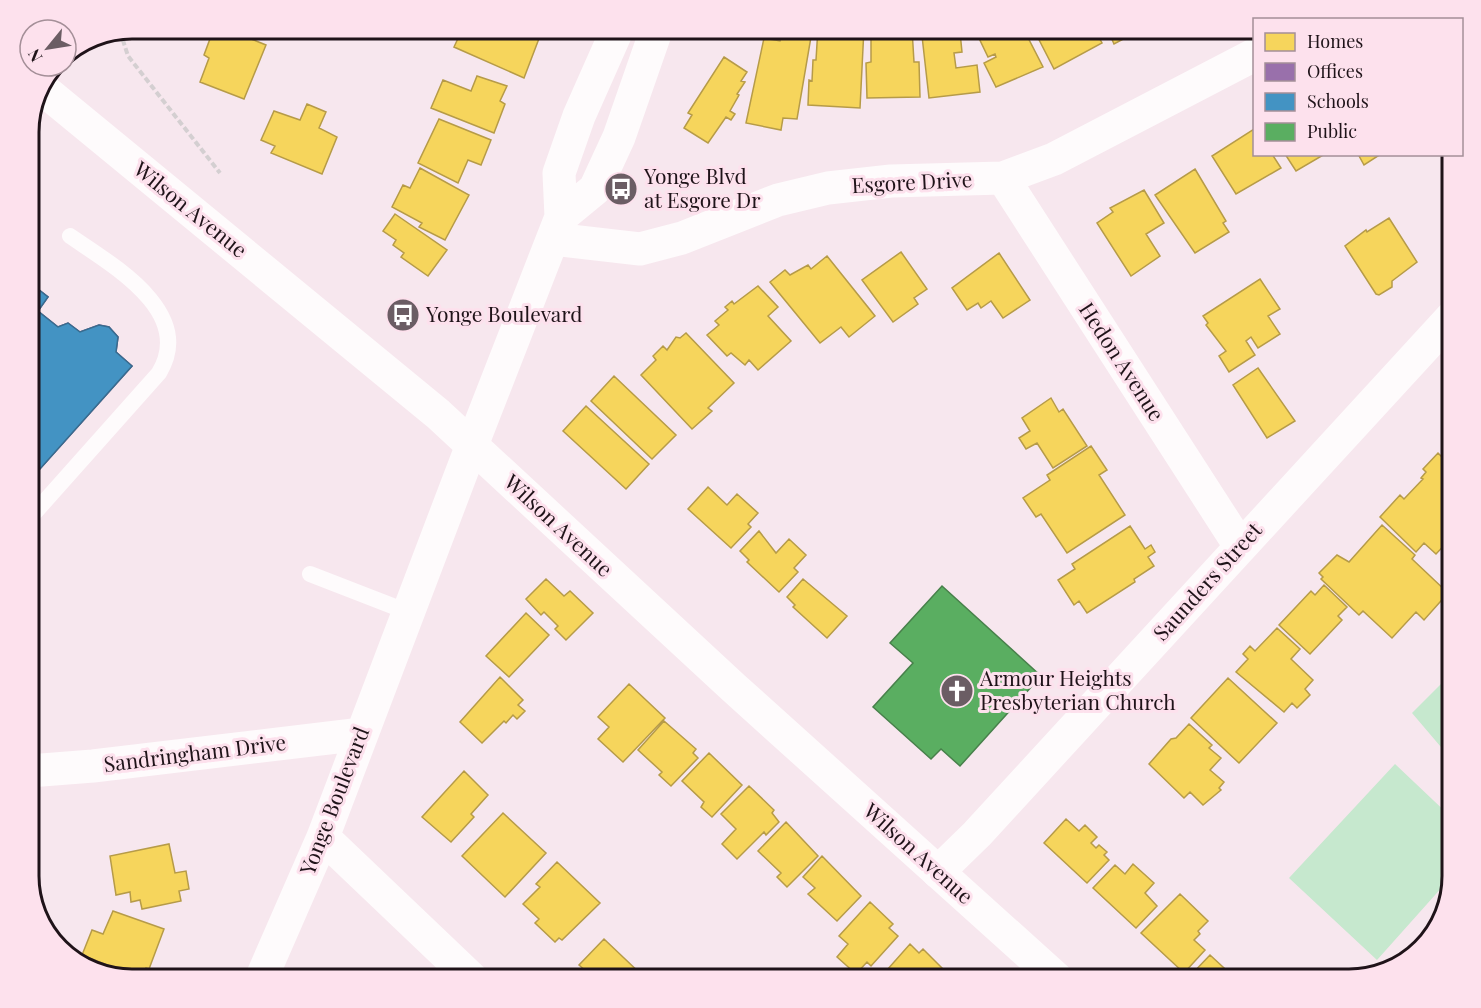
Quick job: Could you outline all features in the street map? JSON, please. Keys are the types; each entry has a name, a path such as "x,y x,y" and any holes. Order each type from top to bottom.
{"street":[{"name":"Yonge Boulevard","path":"266,969 323,837 557,228 559,173 579,116 613,39"},
{"name":"Yonge Boulevard","path":"557,228 595,189 619,136 653,39"},
{"name":"Esgore Drive","path":"557,228 640,249 682,238 778,200 828,188 891,181 1003,178 1054,159 1253,56"},
{"name":"Wilson Avenue","path":"48,93 438,414 734,688 1045,969"},
{"name":"Hedon Avenue","path":"1003,178 1240,546"},
{"name":"Saunders Street","path":"938,872 977,834 1442,328"},
{"name":"Sandringham Drive","path":"39,770 93,766 362,734"},
{"path":"323,837 461,969"}],"lane":[{"path":"39,508 159,373 168,358 170,345 162,319 135,281 70,236"},
{"path":"310,574 408,612"}],"path":[{"path":"123,40 128,56 220,173"}],"green space":[{"path":"1442,683 1442,748 1412,713"},
{"path":"1395,764 1442,809 1441,888 1377,960 1289,878"}],"building: Homes":[{"path":"210,39 251,39 266,45 244,99 200,82 209,58 204,55"},
{"path":"458,39 539,39 524,78 454,47"},
{"path":"764,39 780,41 780,39 811,39 797,119 783,118 781,130 746,123"},
{"path":"817,39 863,39 860,108 808,105 809,80 812,81 813,60 816,60"},
{"path":"871,39 913,39 914,62 919,62 920,97 867,98 866,63 871,62"},
{"path":"922,39 961,39 962,52 954,53 956,68 977,65 980,92 929,98"},
{"path":"979,39 1029,39 1043,67 996,87 984,63 996,57 995,54 988,57"},
{"path":"1039,39 1100,39 1102,43 1054,69"},
{"path":"1112,39 1123,39 1114,44"},
{"path":"724,57 747,72 741,81 745,82 730,111 735,114 731,120 726,117 708,143 684,128 692,115 688,113"},
{"path":"477,76 507,86 500,101 505,104 494,133 431,108 443,80 471,91"},
{"path":"307,104 326,112 319,128 337,137 322,174 271,153 275,146 261,140 274,111 300,120"},
{"path":"439,119 491,140 481,165 468,160 458,183 418,163"},
{"path":"1253,130 1253,156 1273,156 1281,168 1236,194 1212,156"},
{"path":"1286,156 1322,156 1296,171"},
{"path":"1359,156 1378,156 1364,165"},
{"path":"420,168 469,195 445,240 419,227 422,223 392,207 403,185 410,188"},
{"path":"1195,169 1226,221 1223,223 1229,232 1195,253 1155,195"},
{"path":"1144,190 1164,223 1146,234 1160,256 1131,276 1097,223 1113,212 1110,208"},
{"path":"395,214 447,250 428,276 401,257 404,253 393,245 396,240 383,231"},
{"path":"1389,218 1417,262 1392,281 1392,287 1379,295 1376,294 1345,246 1366,230 1367,232"},
{"path":"901,252 927,289 914,298 918,304 893,322 862,280"},
{"path":"999,253 1030,300 1003,318 991,301 981,308 978,303 967,310 952,288"},
{"path":"827,256 875,316 849,337 841,327 820,343 770,282 785,270 790,275 808,265 811,269"},
{"path":"1260,279 1280,309 1268,316 1280,334 1258,348 1251,337 1246,341 1255,355 1229,372 1219,356 1226,351 1206,325 1208,323 1203,316"},
{"path":"758,286 778,307 768,316 791,341 758,370 749,360 745,365 731,353 727,356 707,335 719,325 715,321 728,310 725,307 732,301 734,304"},
{"path":"686,333 734,383 708,408 712,411 692,429 641,375 656,360 653,356 663,346 667,350 676,337 680,338"},
{"path":"1258,368 1295,421 1267,438 1233,385"},
{"path":"614,376 676,435 652,459 591,401"},
{"path":"1051,398 1059,412 1063,409 1087,446 1053,468 1037,443 1026,449 1019,438 1030,431 1022,418"},
{"path":"586,406 649,464 626,489 563,431"},
{"path":"1091,446 1107,470 1099,475 1125,515 1067,553 1041,514 1036,517 1023,498 1050,480 1047,475"},
{"path":"1438,453 1442,457 1442,548 1436,554 1424,543 1416,552 1380,517 1400,495 1404,499 1423,479 1421,478 1426,472 1423,469"},
{"path":"708,487 727,505 737,494 758,513 748,524 751,527 731,548 688,509"},
{"path":"1382,525 1415,555 1412,559 1442,587 1442,600 1424,620 1416,612 1392,638 1363,611 1359,615 1321,579 1323,577 1319,573 1337,555 1349,562"},
{"path":"1130,526 1145,549 1151,545 1155,552 1148,557 1154,566 1134,579 1135,582 1087,613 1079,601 1074,605 1058,580 1075,569 1072,564"},
{"path":"759,531 776,553 789,539 806,555 794,568 798,572 779,592 747,562 749,560 740,551"},
{"path":"546,579 564,596 570,591 593,613 566,640 555,629 558,626 544,612 541,615 526,599"},
{"path":"803,579 847,616 827,638 793,607 795,605 787,597"},
{"path":"1324,585 1347,607 1338,616 1342,620 1310,654 1279,625 1311,591 1315,595"},
{"path":"526,613 549,635 509,677 486,656"},
{"path":"1277,628 1300,649 1291,659 1313,680 1305,689 1310,695 1297,708 1292,703 1284,712 1236,672 1248,659 1243,654 1250,646 1255,651"},
{"path":"500,677 523,700 518,705 525,711 517,719 513,715 506,723 504,721 482,743 460,722"},
{"path":"1228,678 1277,723 1239,763 1191,718"},
{"path":"629,684 665,718 623,762 598,739 609,727 598,717"},
{"path":"664,721 696,749 693,753 698,758 671,786 659,775 662,772 638,750"},
{"path":"1189,724 1212,745 1209,748 1221,758 1210,770 1224,782 1219,788 1221,790 1203,805 1190,792 1184,798 1149,764 1171,739 1176,738"},
{"path":"709,753 742,785 712,817 701,807 704,802 682,781"},
{"path":"464,771 488,795 471,814 474,817 451,842 422,817"},
{"path":"749,786 774,810 772,813 779,822 766,835 764,832 737,859 722,844 736,829 721,814"},
{"path":"503,813 546,853 505,897 462,856"},
{"path":"1066,819 1079,831 1085,825 1097,837 1091,843 1096,848 1099,845 1107,852 1104,855 1109,860 1087,883 1044,843"},
{"path":"786,822 818,856 787,887 777,877 781,873 758,851"},
{"path":"169,844 175,873 186,871 189,889 179,891 181,901 142,909 140,900 131,902 130,892 116,895 110,856"},
{"path":"822,856 861,896 837,921 808,894 815,888 803,877"},
{"path":"557,862 600,903 562,940 559,938 555,942 535,923 539,919 523,904 540,887 536,884"},
{"path":"1133,864 1154,883 1145,893 1157,906 1136,928 1093,888 1115,865 1125,874"},
{"path":"1180,894 1208,921 1198,931 1200,934 1194,940 1205,950 1188,969 1180,969 1141,933"},
{"path":"870,902 893,924 889,928 898,936 871,966 867,962 861,969 850,969 837,957 848,944 839,936"},
{"path":"113,911 164,929 149,969 111,967 82,954 92,930 103,934"},
{"path":"604,939 636,969 584,969 579,965"},
{"path":"910,944 919,953 923,949 943,969 888,969"},
{"path":"1210,955 1225,969 1197,969"}],"building: Offices":[{"path":"39,290 48,297 39,310"},
{"path":"39,312 58,327 68,323 80,332 99,325 109,327 118,337 116,352 132,366 39,470"}],"building: Schools":[{"path":"39,290 48,297 39,310"},
{"path":"39,312 58,327 68,323 80,332 99,325 109,327 118,337 116,352 132,366 39,470"}],"building: Public":[{"name":"Armour Heights Presbyterian Church","path":"942,586 1041,676 960,766 941,749 931,759 873,707 913,663 890,643"}],"place":[{"name":"Yonge Blvd at Esgore Dr","path":"621,189"},
{"name":"Yonge Boulevard","path":"403,315"},
{"name":"Armour Heights Presbyterian Church","path":"957,691"}]}
